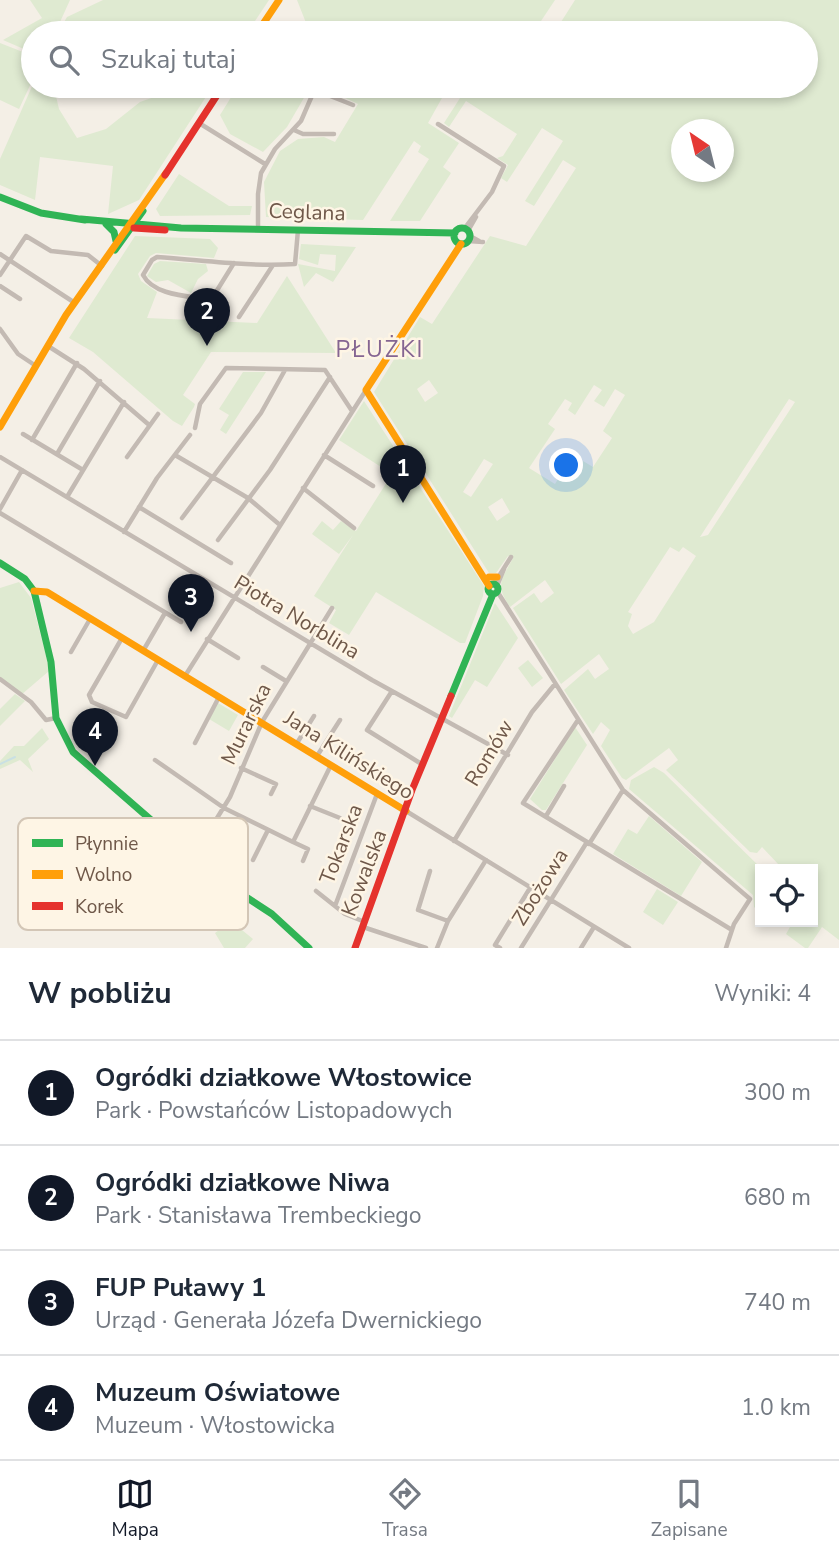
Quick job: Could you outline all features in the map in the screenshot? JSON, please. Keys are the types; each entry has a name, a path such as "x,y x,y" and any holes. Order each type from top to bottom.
{"street":[{"path":"265,21 279,0"},
{"path":"0,426 75,303 215,98"},
{"path":"258,228 258,187 265,164 294,130 311,98"},
{"path":"334,98 353,105"},
{"path":"199,123 265,164"},
{"path":"185,676 446,266 492,192 504,166 438,124"},
{"path":"294,130 303,134 334,134"},
{"path":"101,265 116,241 142,213 166,173"},
{"path":"0,197 41,213 130,225"},
{"path":"142,213 149,224"},
{"path":"81,219 130,225"},
{"path":"106,224 114,232 116,241"},
{"name":"Ceglana","path":"130,225 149,224 181,228"},
{"name":"Ceglana","path":"130,225 431,233 462,237"},
{"path":"234,263 211,300 164,292 145,280 143,275 152,260 157,257 273,265 295,264 299,230"},
{"path":"0,275 26,236 51,251 85,254 101,265"},
{"path":"0,254 75,303"},
{"path":"239,317 273,265"},
{"path":"0,286 20,299"},
{"path":"0,329 18,354 36,366"},
{"path":"48,346 77,363 148,424"},
{"path":"32,439 77,363"},
{"path":"195,428 200,404 223,370 323,370 352,411"},
{"path":"182,518 261,412 285,370"},
{"path":"218,540 270,470 330,377"},
{"path":"57,454 100,381"},
{"path":"366,390 623,790 750,899 732,930 726,948"},
{"path":"67,497 124,402"},
{"path":"127,457 148,424 158,414"},
{"path":"23,435 83,470"},
{"path":"124,532 138,507 190,435"},
{"path":"175,455 248,498 281,524"},
{"path":"324,455 373,485"},
{"name":"Piotra Norblina","path":"0,457 310,643 508,755"},
{"path":"22,470 0,511 181,622"},
{"path":"303,488 354,528"},
{"path":"138,507 231,562"},
{"path":"493,588 511,557"},
{"path":"0,563 25,579 35,594 52,669 56,718 65,741 85,766 147,818"},
{"path":"493,588 504,568"},
{"name":"Kowalska","path":"355,948 493,588"},
{"name":"Jana Kilińskiego","path":"35,594 50,594 378,793 594,927 618,945 629,948"},
{"name":"Murarska","path":"218,818 262,722 332,608"},
{"path":"143,651 165,612"},
{"path":"71,652 90,619"},
{"path":"122,638 88,699 126,717 158,660"},
{"path":"207,639 238,658"},
{"path":"262,667 286,681"},
{"path":"0,679 31,702 46,720 56,718"},
{"name":"Romów","path":"454,841 532,712 555,684"},
{"path":"392,691 368,730 424,765"},
{"path":"195,743 220,696"},
{"path":"297,743 314,716"},
{"path":"317,756 340,720"},
{"path":"578,720 523,803 732,930"},
{"path":"155,760 224,808 244,818"},
{"path":"293,842 331,765"},
{"path":"241,768 276,784 271,794"},
{"path":"546,816 564,786"},
{"name":"Zbożowa","path":"521,948 623,790"},
{"name":"Tokarska","path":"334,906 378,793"},
{"path":"310,806 340,818"},
{"path":"248,820 308,849 303,861"},
{"path":"253,860 268,830"},
{"path":"437,948 448,921 486,860"},
{"path":"429,871 418,910 448,921"},
{"path":"500,948 495,945 530,888"},
{"path":"316,891 334,906 364,924 426,948"},
{"path":"248,897 309,948"},
{"path":"581,948 594,927"}],"green space":[{"path":"30,0 70,0 60,21 37,21 42,18"},
{"path":"103,0 269,0 255,21 65,21 67,17"},
{"path":"297,0 555,0 541,21 305,21"},
{"path":"575,0 839,0 839,940 822,927 808,948 805,948 786,934 790,927 818,927 818,864 778,864 762,847 757,853 750,852 666,770 678,760 669,748 626,780 622,778 601,746 610,730 601,722 593,734 564,690 588,669 595,679 609,669 599,654 561,684 513,608 534,593 541,603 554,593 545,580 510,607 502,593 501,582 513,558 508,556 496,573 489,573 374,392 420,317 432,324 490,236 526,246 576,168 563,160 534,206 525,201 563,141 542,128 507,182 501,178 508,165 497,158 503,156 517,134 466,101 449,127 444,123 460,98 818,98 818,21 562,21","holes":["429,380 438,393 425,402 417,389","594,385 602,390 594,401 604,407 615,389 625,395 603,431 612,438 593,467 583,461 577,469 568,463 555,484 529,468 555,429 548,424 565,399 572,403 568,410 575,415","789,399 795,402 708,535 700,537","484,459 493,464 471,497 463,492","502,498 510,512 497,521 488,507","670,547 679,552 683,547 696,556 654,622 633,634 628,626 632,614 628,612"]},
{"path":"21,30 21,48 3,40"},
{"path":"0,43 21,51 21,98 24,98 19,109 0,100"},
{"path":"27,98 56,98 59,109 77,138 106,129 140,102 151,98 205,98 139,200 108,214 113,166 40,157 35,200 0,185 0,159"},
{"path":"231,98 304,98 287,127 263,152 230,134 220,115"},
{"path":"345,98 442,98 428,123 459,143 443,167 451,173 420,221 390,221 429,159 418,152 421,146 414,141 363,220 266,217 264,182 280,151 298,139 324,137 335,142 358,104"},
{"path":"179,174 229,206 252,206 250,215 160,216 156,209"},
{"path":"135,236 210,239 218,248 214,258 156,253 150,256 138,274 141,281 157,292 147,318 257,323 287,276 336,353 211,352 183,395 195,404 194,407 182,426 173,421 93,352 69,338"},
{"path":"301,244 356,247 333,282 316,273 304,287 298,264 335,271 336,255 320,254 318,265 299,259"},
{"path":"160,261 206,264 208,271 198,279 191,293 168,280 156,282 147,276 154,264"},
{"path":"243,372 266,372 226,434 220,430 229,415 219,409"},
{"path":"364,401 484,586 483,596 465,643 460,643 376,592 349,635 329,623 336,610 314,596 353,535 339,554 312,534 322,521 333,530 341,521 356,531 392,474 339,440"},
{"path":"19,582 31,598 49,667 49,671 21,695 0,678 0,588"},
{"path":"495,603 518,638 487,687 475,680 452,718 449,716"},
{"path":"528,660 543,678 532,687 518,668"},
{"path":"15,694 25,701 0,726 0,709"},
{"path":"218,703 238,715 229,731 209,719"},
{"path":"575,727 587,745 546,810 542,810 530,799"},
{"path":"42,728 49,739 28,759 33,772 20,760 0,769 0,761 14,746 24,746"},
{"path":"654,767 664,773 757,864 755,908 753,895 629,789 631,780"},
{"path":"649,816 702,862 681,896 613,854 628,829 637,834"},
{"path":"657,889 678,902 663,925 643,912"},
{"path":"219,930 242,930 253,939 245,948 224,948 215,933"}],"waterway":[{"path":"0,764 15,757"}],"traffic: fast":[{"path":"0,197 41,213 85,220"},
{"path":"115,250 143,211"},
{"path":"81,219 181,228 455,233"},
{"path":"106,224 114,232 116,241"},
{"path":"462,228 468,230 470,236 468,242 462,244 456,242 454,236 456,230 462,228"},
{"path":"0,563 25,579 34,591 51,662 56,718 73,752 149,818"},
{"path":"493,584 498,589 493,594 488,589 493,584"},
{"path":"451,696 493,594"},
{"path":"248,898 272,914 309,948"}],"traffic: slow":[{"path":"265,21 279,0"},
{"path":"0,427 66,315 166,173"},
{"path":"461,244 366,390 489,586"},
{"path":"489,577 497,577"},
{"path":"34,591 47,592 406,811"}],"traffic: jam":[{"path":"165,175 215,98"},
{"path":"134,228 165,230"},
{"path":"355,948 412,790 451,696"}],"place":[{"name":"Ogródki działkowe Niwa","path":"207,346"},
{"name":"Ogródki działkowe Włostowice","path":"403,503"},
{"name":"FUP Puławy 1","path":"191,632"},
{"name":"Muzeum Oświatowe","path":"95,766"}],"district":[{"name":"PŁUŻKI","path":"380,349"}]}
